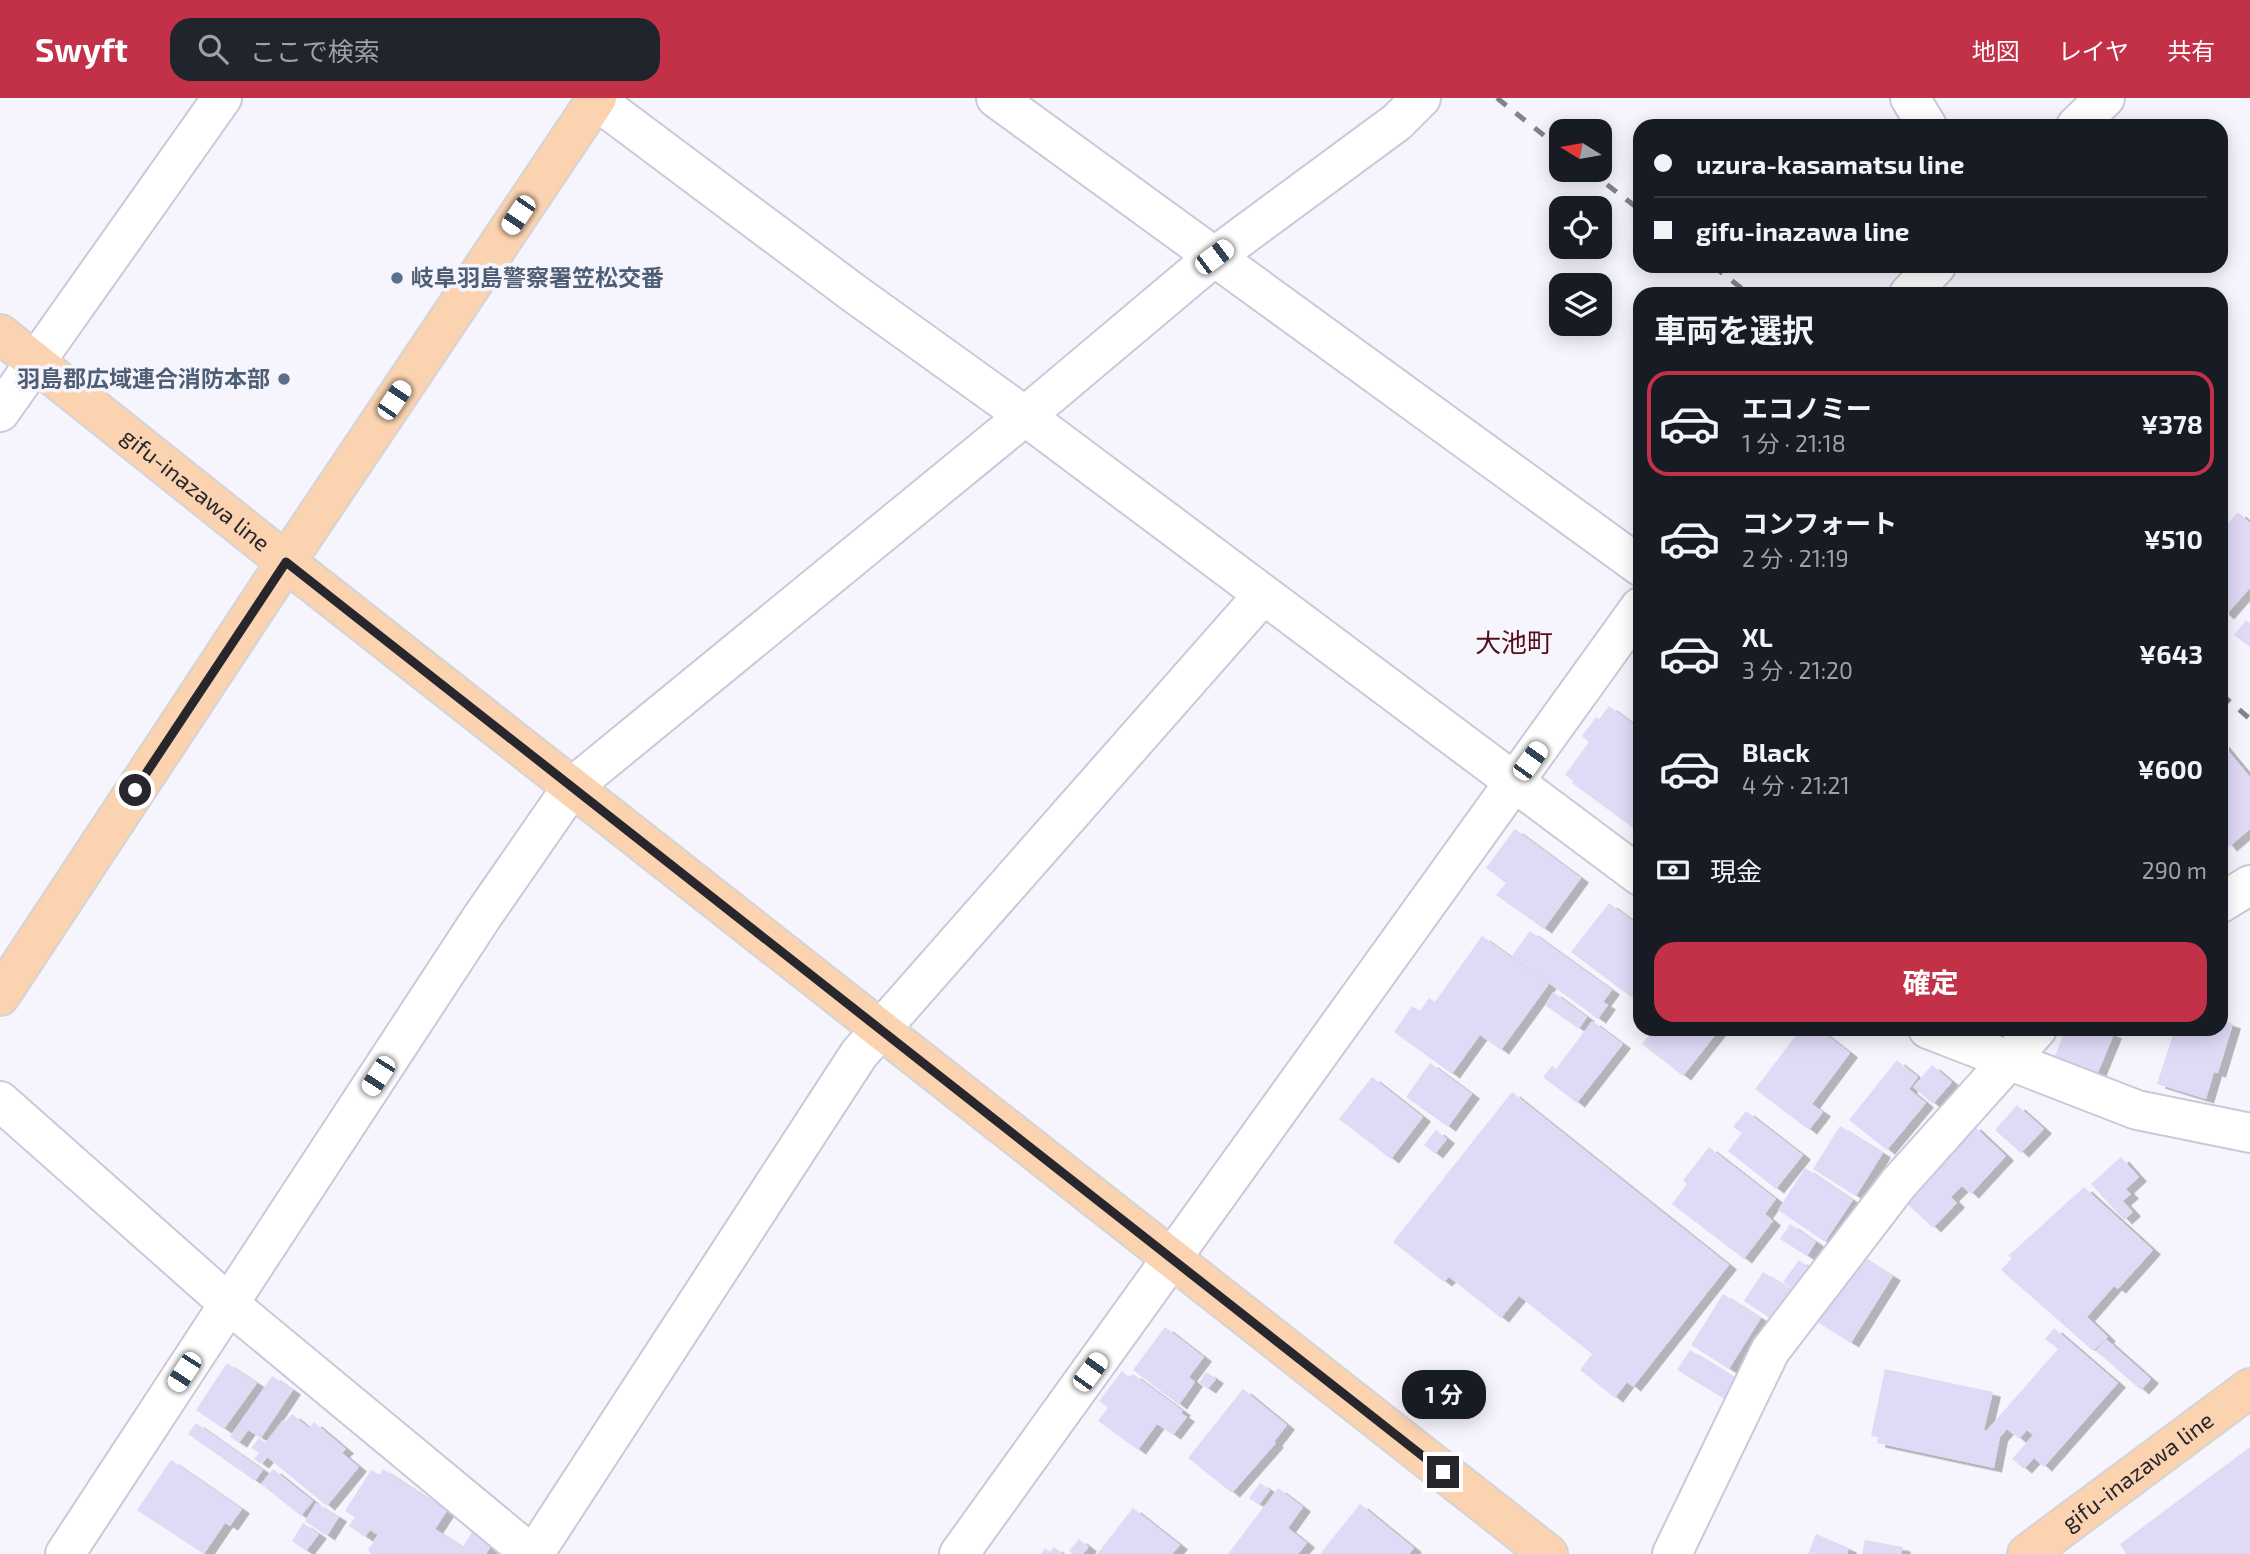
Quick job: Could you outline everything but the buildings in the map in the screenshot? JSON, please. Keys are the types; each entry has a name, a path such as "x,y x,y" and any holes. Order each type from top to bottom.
{"main road":[{"path":"0,996 595,99"},
{"name":"gifu-inazawa line","path":"0,334 1548,1554"},
{"name":"gifu-inazawa line","path":"2027,1554 2250,1388"}],"street":[{"path":"0,412 222,98"},
{"path":"996,98 1633,561"},
{"path":"65,1554 482,917 572,787 1025,416 1214,257 1397,122 1421,98"},
{"path":"1910,98 1923,119"},
{"path":"2083,119 2105,98"},
{"path":"595,99 855,294 1025,416 1633,871"},
{"path":"1916,287 1929,273"},
{"path":"0,1101 229,1304 532,1554 859,1054 1263,595"},
{"path":"959,1554 1633,617"},
{"path":"2228,899 2250,885"},
{"path":"1946,1036 2137,1110 2250,1133"},
{"path":"1672,1554 1770,1351 1898,1184 2031,1036"}],"railway":[{"path":"1497,98 1549,139"},
{"path":"1604,182 1633,205"},
{"path":"1722,273 1740,287"},
{"path":"2228,700 2250,719"}],"place":[{"name":"岐阜羽島警察署笠松交番","path":"397,278"},
{"name":"羽島郡広域連合消防本部","path":"284,379"}],"district":[{"name":"大池町","path":"1514,643"}],"route":[{"path":"135,790 286,562 1443,1472"}]}
